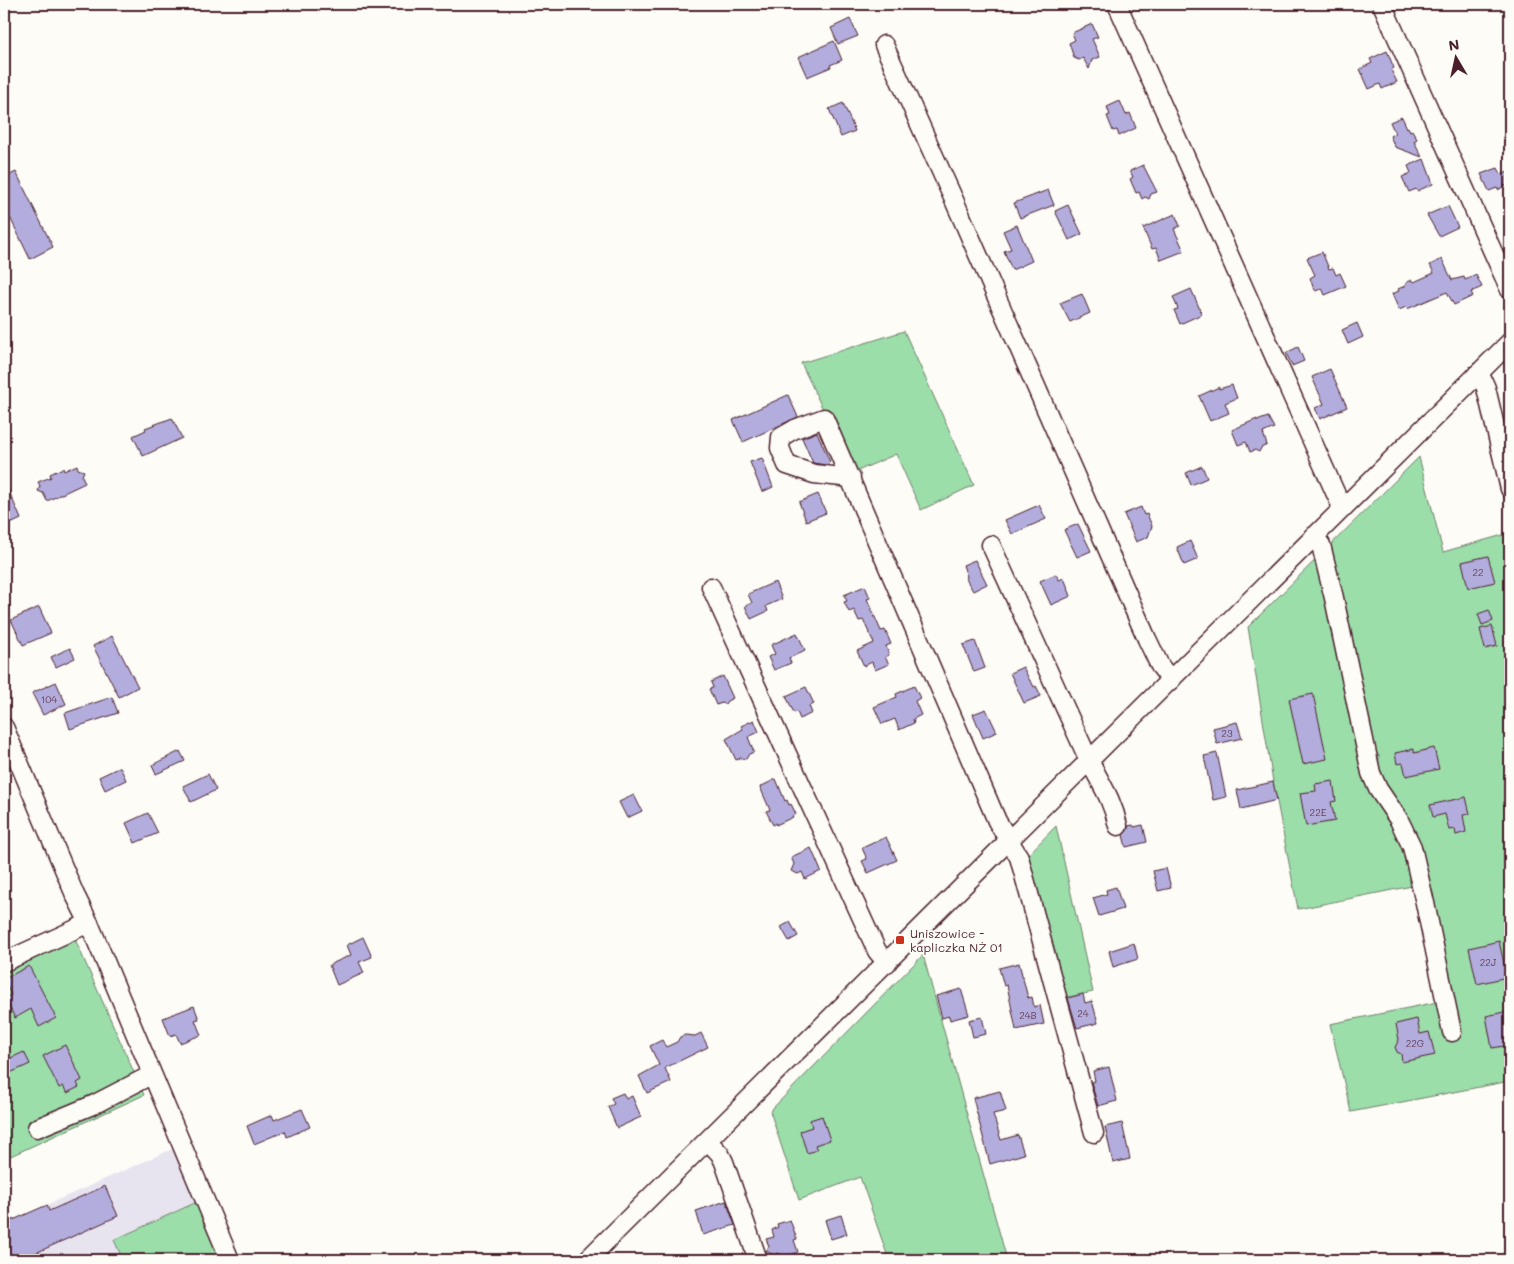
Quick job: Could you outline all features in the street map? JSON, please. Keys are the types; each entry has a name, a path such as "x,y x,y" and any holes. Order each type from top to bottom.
{"street":[{"path":"1117,4 1335,492 1344,507"},
{"path":"1382,4 1510,290"},
{"path":"884,45 1147,639 1160,666 1171,680"},
{"path":"587,1260 1510,342"},
{"path":"1477,374 1486,388 1510,489"},
{"path":"851,478 996,820 1010,841 1021,864 1023,878 1094,1133"},
{"path":"1314,536 1320,543 1327,566 1371,774 1378,790 1399,820 1412,847 1452,1032"},
{"path":"991,545 1089,762 1104,786 1116,815 1118,826"},
{"path":"711,587 877,951 887,963"},
{"path":"4,727 75,895 89,923 230,1260"},
{"path":"4,962 89,923"},
{"path":"37,1128 95,1104 151,1075"},
{"path":"708,1141 720,1154 724,1162 758,1260"}],"shaded area":[{"path":"181,1145 203,1198 114,1240 123,1260 4,1260 4,1224"}],"green space":[{"path":"904,331 974,485 921,510 896,454 853,473 801,363"},
{"path":"1419,457 1443,552 1510,533 1510,1081 1351,1112 1330,1024 1452,999 1431,901 1378,789 1379,755 1364,758 1398,837 1412,886 1298,909 1272,776 1248,627"},
{"path":"1056,826 1093,992 1054,1000 1020,863"},
{"path":"74,937 144,1095 4,1159 4,969"},
{"path":"923,955 1007,1260 889,1260 860,1177 799,1200 770,1111"},
{"path":"201,1200 227,1260 123,1260 114,1240"}],"building":[{"path":"850,19 858,36 838,44 831,28"},
{"path":"1092,24 1098,37 1092,39 1100,57 1092,60 1089,69 1083,58 1079,60 1074,58 1069,43 1075,40 1072,33"},
{"path":"834,41 842,60 807,77 798,57"},
{"path":"1387,51 1394,68 1391,70 1397,82 1382,89 1380,84 1369,89 1360,69 1372,63 1370,59"},
{"path":"1120,101 1126,115 1130,113 1136,128 1119,136 1117,130 1113,131 1107,116 1110,115 1107,107"},
{"path":"843,103 855,131 841,137 829,109"},
{"path":"1402,117 1407,128 1410,131 1412,130 1417,139 1414,141 1422,157 1395,147 1390,136 1395,133 1390,122"},
{"path":"1424,159 1433,184 1417,191 1416,189 1409,192 1402,177 1411,173 1408,166"},
{"path":"1143,165 1157,192 1151,194 1149,199 1145,197 1142,199 1139,192 1136,193 1130,179 1133,177 1130,171"},
{"path":"1498,168 1501,174 1508,171 1510,183 1498,190 1497,188 1489,191 1481,174"},
{"path":"16,172 53,247 30,259 4,205 4,178"},
{"path":"1048,190 1054,205 1020,218 1014,203"},
{"path":"1068,205 1082,234 1069,240 1055,211"},
{"path":"1448,206 1458,227 1439,236 1427,215"},
{"path":"1175,214 1180,226 1174,229 1184,251 1161,260 1156,248 1152,249 1143,228"},
{"path":"1017,225 1032,261 1012,270 1004,251 1011,249 1003,231"},
{"path":"1322,252 1329,269 1333,268 1336,275 1340,273 1346,286 1325,295 1322,288 1316,291 1313,287 1310,278 1315,275 1307,258"},
{"path":"1442,259 1452,280 1464,277 1465,280 1476,275 1482,287 1471,292 1473,296 1454,305 1447,292 1407,309 1406,307 1399,310 1392,294 1399,291 1398,289 1405,286 1411,280 1414,282 1434,273 1430,265"},
{"path":"1191,289 1202,314 1180,324 1174,310 1178,309 1173,297"},
{"path":"1082,294 1090,313 1070,322 1060,303"},
{"path":"1357,323 1363,337 1348,344 1342,330"},
{"path":"1298,347 1304,361 1292,366 1286,353"},
{"path":"1330,369 1347,407 1320,419 1315,408 1324,404 1312,377"},
{"path":"1232,385 1237,398 1225,403 1229,413 1210,421 1199,396 1219,387 1219,389"},
{"path":"788,395 798,417 743,442 733,420"},
{"path":"1268,417 1274,428 1263,433 1267,445 1261,448 1259,452 1255,450 1250,452 1246,442 1238,445 1232,430 1257,419 1257,421"},
{"path":"172,418 182,438 143,456 133,436 146,430 145,428"},
{"path":"817,432 830,462 826,465 813,463 802,438"},
{"path":"762,458 773,487 762,492 750,462"},
{"path":"77,465 78,469 84,471 82,476 85,483 47,501 43,493 38,491 40,486 38,482 51,477 50,474 63,468 64,471"},
{"path":"1202,466 1207,478 1191,485 1186,473"},
{"path":"4,480 21,519 4,527"},
{"path":"818,494 826,513 806,521 799,502"},
{"path":"1039,505 1046,519 1012,534 1005,520"},
{"path":"1141,507 1144,515 1147,514 1152,526 1148,537 1136,542 1124,514"},
{"path":"1078,524 1091,551 1077,557 1064,530"},
{"path":"1190,541 1198,559 1184,565 1177,547"},
{"path":"1488,556 1495,582 1468,588 1462,562"},
{"path":"975,560 987,584 973,591 966,579 963,565"},
{"path":"1056,574 1059,580 1064,578 1071,596 1051,605 1040,581"},
{"path":"775,582 782,599 766,606 768,611 751,619 745,606 752,603 748,594"},
{"path":"865,586 870,598 867,599 881,631 885,630 891,644 886,646 889,655 885,657 889,664 875,670 872,662 864,666 857,651 874,643 863,620 859,621 854,610 849,612 844,602 847,601 844,595"},
{"path":"39,607 51,633 23,645 11,620"},
{"path":"1489,610 1493,621 1482,625 1478,614"},
{"path":"1492,626 1497,646 1485,649 1480,629"},
{"path":"797,633 805,650 789,658 791,663 774,670 768,657 775,654 771,645"},
{"path":"112,636 138,687 119,697 93,646"},
{"path":"975,641 985,668 974,672 963,645"},
{"path":"70,648 75,658 56,667 51,657"},
{"path":"1023,667 1041,696 1024,703 1010,673"},
{"path":"723,676 733,698 725,704 716,705 709,689 713,688 711,682"},
{"path":"56,682 66,704 43,715 32,693"},
{"path":"914,686 920,698 915,701 921,715 913,719 914,723 899,730 895,719 882,724 874,707 897,697 896,694"},
{"path":"806,687 814,704 809,706 812,713 800,719 797,712 794,713 786,696"},
{"path":"1313,694 1327,759 1303,764 1289,699"},
{"path":"112,697 118,713 70,729 65,713"},
{"path":"986,709 997,732 983,738 973,714"},
{"path":"754,720 759,732 748,737 754,752 749,754 746,759 736,760 726,739 743,729 741,726"},
{"path":"1237,722 1242,738 1217,744 1213,728"},
{"path":"1434,748 1439,769 1406,776 1403,763 1397,764 1395,753 1414,749 1414,753"},
{"path":"180,751 185,761 156,774 152,765"},
{"path":"1217,753 1226,797 1213,800 1204,756"},
{"path":"120,767 126,780 105,790 99,777"},
{"path":"208,774 216,790 191,802 183,786"},
{"path":"776,779 785,801 787,800 789,805 791,804 796,814 773,825 766,811 770,810 760,787"},
{"path":"1333,781 1336,801 1331,802 1335,821 1306,826 1300,793 1316,791 1315,784"},
{"path":"1273,782 1277,800 1241,809 1237,790"},
{"path":"634,795 642,811 627,818 619,802"},
{"path":"1466,797 1470,814 1463,815 1466,832 1456,835 1455,829 1449,830 1445,814 1433,817 1430,805"},
{"path":"148,813 158,833 135,843 126,823"},
{"path":"1133,825 1134,827 1143,825 1147,842 1126,847 1123,835 1128,826"},
{"path":"886,837 897,860 868,873 862,861 867,859 862,848"},
{"path":"811,848 821,871 805,879 802,872 798,874 791,871 794,864 791,857"},
{"path":"1166,868 1171,888 1158,891 1153,871"},
{"path":"1116,887 1123,909 1099,916 1093,898 1107,894 1106,890"},
{"path":"790,922 798,936 789,941 781,927"},
{"path":"363,937 372,957 359,962 364,973 337,985 329,965 351,955 347,945"},
{"path":"1499,941 1507,977 1477,984 1469,948"},
{"path":"1134,943 1138,959 1113,967 1109,951"},
{"path":"1019,963 1028,998 1032,997 1034,1007 1040,1005 1044,1024 1016,1030 1007,985 1004,986 999,968"},
{"path":"29,966 56,1018 39,1027 31,1009 15,1018 5,998 11,995 4,979"},
{"path":"961,989 969,1015 950,1020 949,1016 942,1018 936,996"},
{"path":"1083,994 1085,1003 1092,1001 1098,1023 1077,1028 1068,998"},
{"path":"194,1006 199,1019 195,1020 201,1035 180,1043 176,1034 170,1036 163,1018"},
{"path":"1510,1011 1510,1045 1492,1048 1486,1016"},
{"path":"982,1017 986,1034 973,1037 969,1020"},
{"path":"1417,1019 1420,1034 1429,1032 1435,1055 1402,1062 1401,1054 1397,1052 1395,1047 1399,1040 1396,1024"},
{"path":"701,1033 708,1047 665,1068 671,1082 647,1093 639,1076 659,1065 650,1046 662,1040 666,1047 677,1042 680,1037 685,1035 695,1036"},
{"path":"65,1045 82,1080 77,1083 79,1087 67,1093 63,1086 59,1088 43,1056"},
{"path":"24,1052 30,1064 10,1073 4,1061"},
{"path":"1109,1067 1117,1101 1098,1106 1091,1082 1095,1081 1093,1071"},
{"path":"1000,1091 1006,1111 993,1114 1001,1140 1018,1135 1024,1154 990,1164 973,1098"},
{"path":"623,1093 626,1099 632,1096 641,1117 617,1128 608,1107 614,1104 611,1098"},
{"path":"302,1109 310,1127 287,1137 285,1131 254,1144 247,1126 272,1115 274,1120"},
{"path":"822,1116 830,1140 815,1145 817,1150 807,1153 800,1131 812,1127 810,1120"},
{"path":"1122,1123 1130,1159 1113,1163 1105,1127"},
{"path":"105,1186 118,1216 20,1260 4,1260 4,1224 47,1205 49,1211"},
{"path":"726,1201 735,1225 703,1235 696,1211"},
{"path":"841,1215 847,1234 831,1239 825,1220"},
{"path":"790,1220 797,1239 794,1240 798,1252 781,1259 779,1253 774,1255 766,1251 769,1246 766,1239 774,1237 772,1230 778,1227 777,1224"}],"place":[{"name":"Uniszowice - kapliczka NŻ 01","path":"900,940"}]}
